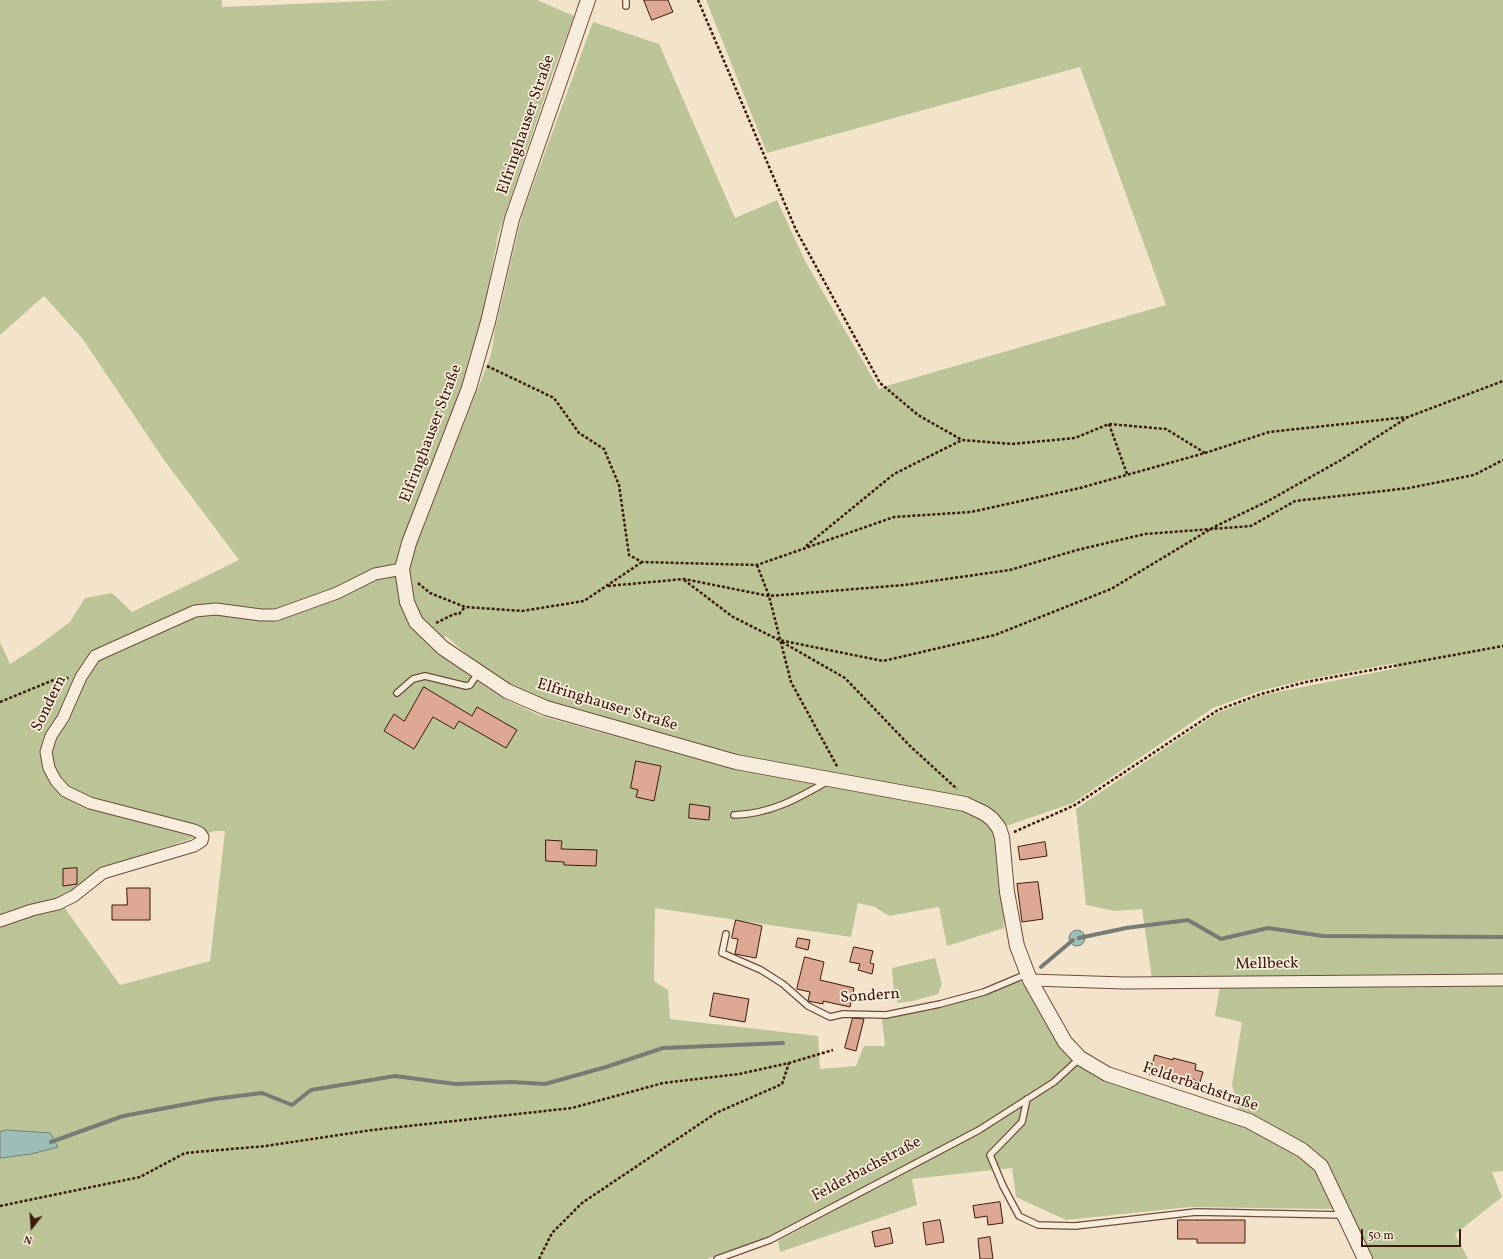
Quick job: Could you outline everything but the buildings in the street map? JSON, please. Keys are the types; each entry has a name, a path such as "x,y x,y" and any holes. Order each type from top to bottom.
{"street":[{"name":"Elfringhauser Straße","path":"588,0 512,219 478,362 409,543 402,569 407,602 411,613 422,630 443,648 478,673 507,691 546,708 736,762 965,804 984,812 999,828 1002,837 1012,924 1028,974"},
{"name":"Sondern","path":"0,921 32,910 58,904 74,896 103,873 194,846 202,841 203,837 200,833 194,830 90,803 65,791 56,781 49,768 46,752 51,736 63,718 81,677 95,656 195,612 216,609 261,616 276,615 337,593 375,574 402,569"},
{"name":"Mellbeck","path":"1028,974 1125,982 1503,980"},
{"name":"Felderbachstraße","path":"1028,974 1065,1042 1080,1058 1107,1074 1249,1121 1302,1150 1321,1166 1365,1259"}],"lane":[{"path":"397,693 413,679 425,676 466,686 470,685 478,673"},
{"path":"734,815 754,814 796,800 839,780"},
{"name":"Sondern","path":"726,934 722,953 761,970 784,984 808,1006 830,1017 843,1014 886,1015 925,1007 984,992 1028,974"},
{"name":"Felderbachstraße","path":"717,1259 770,1240 979,1130 1054,1082 1080,1058"},
{"path":"1027,1099 1022,1122 990,1155 1003,1186 1019,1216 1038,1225 1075,1226 1196,1212 1344,1215"}],"path":[{"path":"698,0 796,230 880,383 918,415 962,440 1012,444 1075,438 1109,424 1166,429 1205,453"},
{"path":"478,362 554,398 579,433 604,449 619,485 629,555 642,562 757,565 894,517 971,512 1080,488 1205,453 1269,432 1408,418"},
{"path":"779,640 883,661 995,635 1111,589 1214,527 1268,501 1341,460 1408,418 1503,381"},
{"path":"1109,424 1127,474"},
{"path":"803,548 894,474 962,440"},
{"path":"608,586 684,579 769,596 904,585 1010,570 1077,550 1145,534 1214,527 1251,526 1295,501 1409,488 1474,475 1503,460"},
{"path":"402,569 430,593 465,607 522,611 584,601 642,562"},
{"path":"757,565 769,596 779,640 791,682 839,780"},
{"path":"684,579 733,617 779,640 845,678 910,746 955,786 965,804"},
{"path":"422,630 454,614 459,614 465,607"},
{"path":"1002,837 1075,805 1218,710 1261,694 1306,682 1503,646"},
{"path":"0,702 56,679 81,677"},
{"path":"0,1206 140,1177 185,1153 266,1146 372,1130 572,1108 663,1083 739,1074 789,1063 833,1050"},
{"path":"539,1259 552,1233 582,1203 716,1113 782,1084 789,1063"}],"green space":[{"path":"0,0 222,0 222,7 393,0 537,0 574,16 553,72 498,235 481,327 473,356 418,502 408,567 491,355 495,330 522,215 593,22 659,44 735,218 777,200 805,261 879,389 1166,305 1080,67 767,153 706,0 1503,0 1503,975 1152,979 1142,909 1115,911 1086,905 1076,809 1217,713 1263,695 1397,668 1396,663 1305,680 1260,691 1213,708 1073,803 1006,826 998,817 737,757 546,702 511,685 474,661 446,636 433,645 468,675 502,698 541,716 712,763 960,809 980,816 990,824 995,833 1001,859 1004,928 947,946 939,907 889,916 875,907 858,903 851,937 655,908 654,981 668,990 670,1019 818,1036 820,1069 856,1066 864,1046 885,1046 882,1019 939,1007 985,995 1016,982 1026,981 1073,1061 1054,1079 979,1128 767,1237 707,1259 0,1259 0,642 10,664 35,648 70,622 85,598 112,593 132,612 239,560 164,460 82,338 44,296 0,335","holes":["214,831 225,831 210,961 120,985 64,907 101,869"]},
{"path":"935,958 942,984 938,994 913,1001 898,1003 894,994 892,968"},
{"path":"1503,983 1503,1171 1492,1172 1502,1197 1455,1234 1468,1259 1370,1259 1314,1153 1286,1133 1239,1111 1232,1085 1242,1022 1215,1016 1220,986"},
{"path":"1079,1063 1227,1118 1271,1140 1312,1165 1333,1209 1190,1207 1066,1220 1016,1197 1012,1168 912,1179 917,1205 780,1252 778,1241 980,1132 1056,1084"}],"water":[{"path":"1077,930 1083,932 1085,938 1083,944 1077,946 1071,944 1069,938 1071,932"},
{"path":"7,1130 50,1133 58,1147 31,1154 0,1158 0,1132"}],"waterway":[{"path":"1079,938 1126,928 1188,920 1221,939 1268,928 1323,936 1503,937"},
{"path":"1041,967 1073,940"},
{"path":"51,1142 123,1116 214,1099 262,1093 292,1105 311,1090 395,1076 455,1084 512,1082 545,1084 606,1067 663,1048 783,1043"}]}
